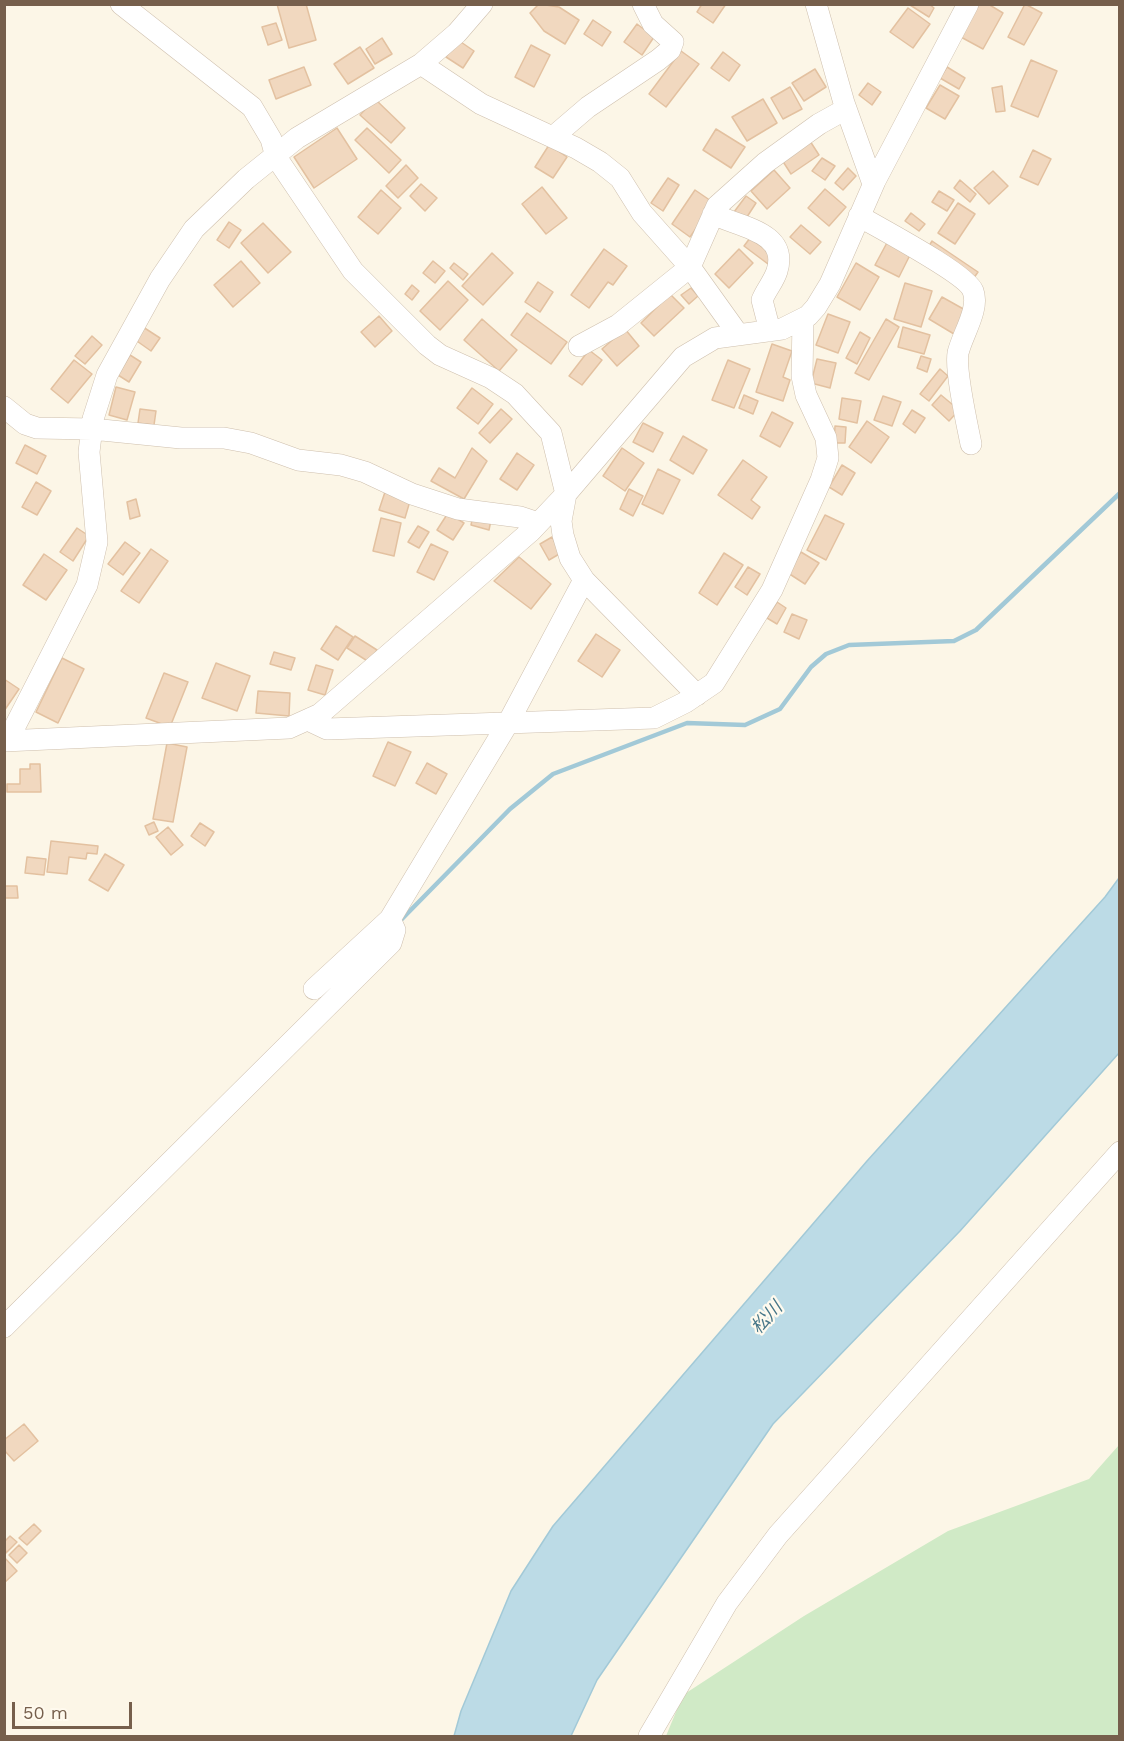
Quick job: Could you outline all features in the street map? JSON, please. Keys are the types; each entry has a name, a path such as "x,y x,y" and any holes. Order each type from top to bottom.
{"street":[{"path":"121,4 143,11 252,106 271,139 276,157 353,270 427,345 440,355 491,378 514,394 551,433 566,494 561,521 570,558 584,580 697,695"},
{"path":"482,4 457,33 421,64 297,138 246,179 194,229 160,279 107,375 92,429 89,452 97,542 87,585 7,740 289,728 320,714 367,676 538,523 566,494 683,357 715,338 782,329 803,319 816,307 830,284 873,184 968,4"},
{"path":"553,137 588,107 658,60 672,46 673,42 653,24 643,4"},
{"path":"816,4 846,109 873,184"},
{"path":"421,64 481,104 553,137 600,162 620,178 642,213 690,267 738,334"},
{"path":"579,346 618,325 690,267 717,206 758,169 819,124 846,109"},
{"path":"713,214 730,223 754,229 770,238 776,246 780,260 776,274 762,300 770,331"},
{"path":"859,216 933,259 971,286 975,294 958,355 971,444"},
{"path":"308,720 327,729 654,718 714,683 772,590 821,480 828,458 826,438 806,395 802,376 803,319"},
{"path":"4,407 25,424 37,428 92,429 181,438 224,438 250,443 298,460 341,465 357,470 412,494 458,509 520,517 538,523"},
{"path":"314,988 390,919 508,723 584,580"},
{"path":"4,1327 391,943 395,930 390,919"},
{"path":"649,1737 727,1602 778,1535 1119,1152"}],"green space":[{"path":"1119,1445 1119,1736 666,1736 683,1695 804,1616 948,1531 1089,1479"}],"water":[{"name":"松川","path":"1119,878 1119,1053 960,1231 773,1424 597,1680 571,1736 454,1736 461,1711 511,1591 553,1526 867,1161 1105,897"}],"building":[{"path":"277,4 306,4 316,40 289,48"},
{"path":"539,4 559,7 579,20 565,44 544,31 530,13"},
{"path":"702,4 726,4 713,23 697,12"},
{"path":"929,4 934,8 929,17 910,5"},
{"path":"976,4 988,4 1003,13 983,49 959,36"},
{"path":"1025,4 1042,13 1024,45 1008,37"},
{"path":"908,8 930,24 913,48 890,32"},
{"path":"593,20 611,32 602,46 584,34"},
{"path":"276,23 282,40 268,45 262,27"},
{"path":"637,24 654,37 642,55 624,42"},
{"path":"382,38 392,54 375,64 366,49"},
{"path":"458,40 474,51 463,68 446,57"},
{"path":"531,45 550,55 534,87 515,77"},
{"path":"360,47 374,68 348,84 334,64"},
{"path":"681,51 699,64 666,107 649,94"},
{"path":"723,52 740,65 729,81 711,68"},
{"path":"1031,60 1057,71 1038,117 1011,106"},
{"path":"304,67 311,85 276,99 269,80"},
{"path":"947,67 965,78 959,89 940,78"},
{"path":"815,69 826,87 804,101 792,83"},
{"path":"868,83 881,92 872,105 859,95"},
{"path":"940,85 959,96 945,119 926,108"},
{"path":"1002,86 1005,111 996,112 992,88"},
{"path":"790,87 802,109 783,119 771,98"},
{"path":"375,99 405,128 391,143 360,115"},
{"path":"763,99 777,123 747,141 732,117"},
{"path":"337,128 357,159 314,188 294,157"},
{"path":"367,128 401,160 389,173 355,140"},
{"path":"716,129 745,147 731,168 703,150"},
{"path":"810,141 819,155 791,174 782,160"},
{"path":"549,145 567,157 553,178 535,167"},
{"path":"1033,150 1051,159 1038,185 1020,177"},
{"path":"822,158 835,166 825,180 812,171"},
{"path":"406,165 418,178 398,198 386,186"},
{"path":"848,168 856,176 843,190 835,183"},
{"path":"774,170 790,188 767,209 751,191"},
{"path":"993,171 1008,186 989,204 974,188"},
{"path":"668,178 679,185 663,211 651,203"},
{"path":"960,180 976,194 970,202 954,188"},
{"path":"421,184 437,198 425,211 410,196"},
{"path":"542,187 567,218 546,234 522,204"},
{"path":"825,189 846,207 829,226 808,208"},
{"path":"381,190 401,208 378,234 358,217"},
{"path":"695,190 714,203 690,237 672,224"},
{"path":"939,191 954,200 947,211 932,202"},
{"path":"746,196 756,203 745,220 734,212"},
{"path":"958,203 975,214 955,244 938,233"},
{"path":"911,213 925,224 919,231 905,221"},
{"path":"229,222 241,230 229,248 217,240"},
{"path":"263,223 291,252 268,273 241,243"},
{"path":"801,225 821,242 810,254 790,237"},
{"path":"750,238 774,256 768,264 744,246"},
{"path":"889,239 912,251 899,277 875,265"},
{"path":"932,241 978,272 971,282 926,251"},
{"path":"604,249 627,266 613,285 608,282 589,308 571,295"},
{"path":"739,249 753,263 729,288 715,274"},
{"path":"492,253 513,273 483,305 462,286"},
{"path":"241,261 260,283 233,307 214,285"},
{"path":"433,261 445,271 435,283 423,273"},
{"path":"454,263 468,274 463,280 450,268"},
{"path":"856,263 879,277 860,310 837,297"},
{"path":"448,281 468,300 440,330 420,311"},
{"path":"538,282 553,292 540,312 525,302"},
{"path":"905,283 932,291 921,327 894,319"},
{"path":"412,285 419,291 412,300 405,294"},
{"path":"691,288 698,296 689,304 681,295"},
{"path":"670,294 684,308 654,336 641,323"},
{"path":"942,297 967,311 954,334 929,319"},
{"path":"527,313 567,342 551,364 511,335"},
{"path":"828,314 850,322 838,353 816,345"},
{"path":"379,316 392,331 375,347 361,332"},
{"path":"482,319 517,350 499,371 464,340"},
{"path":"886,319 899,327 869,380 855,373"},
{"path":"143,327 160,338 151,351 134,339"},
{"path":"903,327 930,335 924,354 898,347"},
{"path":"625,329 639,346 617,366 602,349"},
{"path":"860,332 870,338 857,364 846,358"},
{"path":"92,336 102,345 85,364 75,356"},
{"path":"772,344 792,351 783,377 790,380 783,401 756,392"},
{"path":"589,350 602,360 582,385 569,376"},
{"path":"130,355 141,362 129,382 118,375"},
{"path":"921,356 931,359 927,372 917,368"},
{"path":"817,359 836,363 830,388 811,383"},
{"path":"74,360 92,374 68,403 51,389"},
{"path":"728,360 750,369 734,408 712,400"},
{"path":"940,369 948,376 929,401 920,394"},
{"path":"116,387 135,392 127,420 109,415"},
{"path":"472,388 493,404 478,424 457,408"},
{"path":"744,395 758,401 753,414 739,408"},
{"path":"941,395 959,410 949,421 932,405"},
{"path":"883,396 901,402 892,426 874,420"},
{"path":"842,398 861,401 857,423 839,419"},
{"path":"140,409 156,411 154,425 138,423"},
{"path":"501,409 512,419 490,443 479,433"},
{"path":"912,410 925,418 915,433 903,424"},
{"path":"772,412 793,423 780,447 760,436"},
{"path":"867,421 889,437 871,463 849,447"},
{"path":"643,423 663,433 653,452 633,442"},
{"path":"835,426 846,427 845,443 834,443"},
{"path":"683,436 707,450 693,474 670,460"},
{"path":"25,445 46,456 37,474 16,463"},
{"path":"472,448 487,461 464,499 431,481 439,468 455,478"},
{"path":"622,448 644,463 625,491 603,476"},
{"path":"517,453 534,465 517,490 500,479"},
{"path":"743,460 767,477 751,500 760,507 752,519 718,495"},
{"path":"842,465 855,473 842,495 829,487"},
{"path":"658,469 680,480 663,514 642,504"},
{"path":"36,482 51,491 37,515 22,507"},
{"path":"629,489 643,496 633,516 620,509"},
{"path":"385,492 410,501 405,518 379,510"},
{"path":"136,499 140,516 130,519 127,502"},
{"path":"448,513 464,523 453,540 437,530"},
{"path":"473,515 491,520 489,530 471,525"},
{"path":"825,515 844,524 826,560 807,550"},
{"path":"381,518 401,523 394,556 373,551"},
{"path":"418,526 429,532 419,548 408,542"},
{"path":"77,528 89,536 73,561 60,552"},
{"path":"552,537 561,553 549,560 540,544"},
{"path":"125,542 140,553 123,575 108,564"},
{"path":"431,544 448,552 434,580 417,572"},
{"path":"151,549 168,561 139,603 121,591"},
{"path":"801,552 819,563 805,584 788,573"},
{"path":"724,553 743,565 717,605 699,593"},
{"path":"44,554 67,570 46,600 23,585"},
{"path":"519,557 551,584 531,609 494,581"},
{"path":"748,567 760,574 747,595 735,587"},
{"path":"777,602 786,608 777,624 767,618"},
{"path":"792,614 807,620 799,639 784,632"},
{"path":"336,626 353,637 338,660 321,649"},
{"path":"596,634 620,650 602,677 578,661"},
{"path":"355,636 377,650 369,662 347,648"},
{"path":"274,652 295,658 291,670 270,664"},
{"path":"62,658 84,669 58,723 36,712"},
{"path":"216,663 250,676 237,711 202,698"},
{"path":"316,665 333,670 325,695 308,690"},
{"path":"164,673 188,682 170,727 146,718"},
{"path":"4,679 19,689 4,711"},
{"path":"258,691 290,693 289,716 256,713"},
{"path":"388,742 411,752 395,786 373,776"},
{"path":"167,743 187,747 173,822 153,819"},
{"path":"427,763 447,774 436,794 416,783"},
{"path":"30,764 40,764 41,792 7,792 7,784 20,784 20,769 30,769"},
{"path":"154,822 158,831 149,835 145,826"},
{"path":"200,823 214,832 205,846 191,836"},
{"path":"168,827 183,845 171,855 156,837"},
{"path":"51,841 98,846 97,854 87,853 86,859 69,857 67,874 47,872"},
{"path":"105,854 124,865 108,891 89,880"},
{"path":"27,857 46,859 44,875 25,873"},
{"path":"4,886 17,886 18,898 4,898"},
{"path":"24,1424 38,1441 14,1461 4,1450 4,1440"},
{"path":"34,1524 41,1531 27,1545 19,1538"},
{"path":"10,1536 17,1542 6,1553 4,1542"},
{"path":"19,1545 27,1553 17,1563 9,1555"},
{"path":"4,1557 17,1571 4,1583"}],"waterway":[{"path":"398,923 510,809 553,774 687,723 745,725 780,709 811,667 826,654 849,645 954,641 976,630 1120,493"}]}
